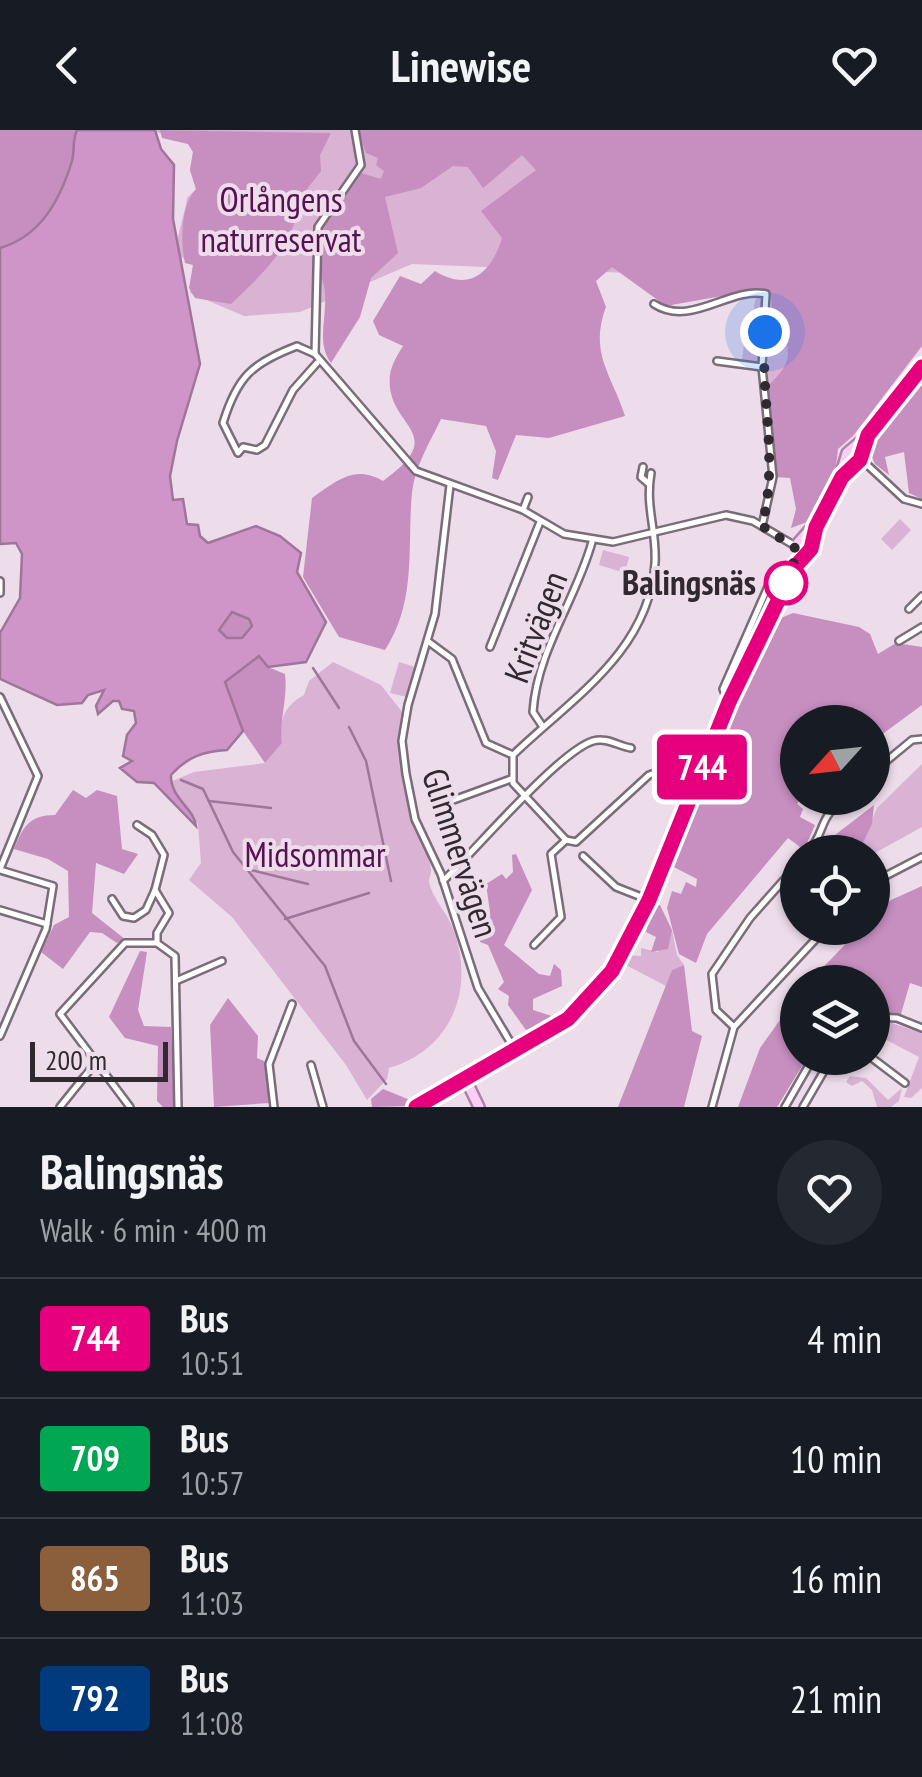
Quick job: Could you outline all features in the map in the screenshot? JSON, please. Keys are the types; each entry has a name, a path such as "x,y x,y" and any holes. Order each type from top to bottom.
{"main road":[{"path":"479,1107 466,1080 568,1019 593,996 629,942 729,702 802,546 868,435 922,367"}],"street":[{"path":"355,130 361,165 318,227 314,265 320,294 317,358 294,390 265,445 257,450 243,447 238,452 223,423 233,391 247,373 296,346 317,358 413,468 523,510 540,522 592,542 605,543 720,515 739,516 802,546"},
{"path":"654,304 672,311 701,312 747,294 766,294 762,367 773,477 762,526"},
{"path":"716,360 762,367"},
{"path":"856,460 904,499 922,504"},
{"path":"642,467 640,477 649,484"},
{"path":"651,472 655,570 630,640 606,671 513,755 511,779 566,840 576,842 648,774 656,773 693,789"},
{"name":"Glimmervägen","path":"450,485 429,642 408,704 402,741 416,819 443,882 478,988 516,1050"},
{"path":"523,510 528,496"},
{"path":"490,647 540,522"},
{"path":"605,543 606,532"},
{"name":"Kritvägen","path":"543,726 533,712 542,667 578,587 592,542"},
{"path":"0,581 0,592"},
{"path":"729,702 722,690 770,582"},
{"path":"909,609 922,596"},
{"path":"900,641 922,627"},
{"path":"429,642 452,659 486,743 513,755"},
{"path":"0,697 38,776 0,869 54,886 47,924 0,1036"},
{"path":"890,759 912,740 922,739"},
{"path":"443,882 524,796 589,742 604,740 631,748"},
{"path":"448,802 511,779"},
{"path":"112,899 124,916 134,918 146,910 155,890 164,855 152,835 137,824"},
{"path":"534,945 561,917 550,864 551,854 566,840"},
{"path":"582,856 616,888 649,900"},
{"path":"890,874 922,857"},
{"path":"734,1026 716,1010 712,974 743,927 780,885"},
{"path":"155,890 170,913 157,932 157,943"},
{"path":"0,910 47,924"},
{"path":"130,1107 60,1016 122,944 157,943 175,956 178,1107"},
{"path":"712,1107 734,1026 810,945"},
{"path":"176,981 222,961"},
{"path":"274,1107 270,1064 292,1004"},
{"path":"890,1018 922,1028"},
{"path":"60,1107 97,1061"},
{"path":"311,1066 323,1107"},
{"path":"890,1071 905,1082"},
{"path":"785,1107 803,1075"},
{"path":"803,1107 822,1075"},
{"path":"416,1107 466,1080"}],"green space":[{"path":"0,130 77,130 72,161 55,203 27,235 0,248"},
{"name":"Orlångens naturreservat","path":"152,130 922,130 776,279 412,264 300,312 244,316 190,293 193,265 177,254 177,248 187,198 196,189 190,170 193,152 188,144"},
{"path":"160,130 331,133 320,155 321,171 297,202 296,217 284,245 231,304 195,298 189,288 193,265 185,263 182,234 187,204 196,189 190,170 193,152 188,144 162,138"},
{"path":"358,130 922,130 922,346 853,436 838,449 836,466 807,522 791,528 796,509 790,478 776,477 768,386 784,368 788,350 783,333 772,332 771,292 750,291 666,306 612,267 596,281 606,307 601,323 601,350 625,416 549,438 516,435 498,480 492,478 496,451 486,426 441,419 414,482 409,573 395,631 385,650 339,637 303,577 312,498 355,474 383,481 413,451 414,439 391,393 391,371 403,346 379,335 373,321 400,276 421,284 435,271 458,280 485,270 502,238 481,211 536,170 522,155 483,188 468,167 453,166 421,188 385,197 398,253 371,278 360,317 331,363 323,339 325,294 318,263 320,237 336,203 361,173 381,179 384,171 376,165 378,158 366,153"},
{"path":"756,296 763,298 759,362 742,360 748,313 753,313"},
{"path":"772,332 783,333 788,356 784,368 768,386 768,337"},
{"path":"922,383 922,499 909,493 904,452 885,457 889,475 875,464 868,447 910,388"},
{"path":"900,519 911,530 892,550 881,539"},
{"path":"603,550 629,557 625,573 599,565"},
{"path":"232,612 249,619 252,627 242,638 227,638 219,630"},
{"path":"793,613 859,627 870,634 878,654 896,643 922,647 922,705 890,729 890,705 780,705 780,815 801,815 815,825 811,835 780,835 780,847 707,934 696,963 679,954 667,908 672,891 681,894 686,882 696,887 697,879 668,864 717,737 776,620"},
{"path":"259,656 268,667 285,674 286,683 282,743 265,763 243,731 224,682"},
{"name":"Midsommar","path":"333,662 381,685 403,713 402,756 407,798 430,864 431,888 453,929 461,974 459,995 443,1032 410,1059 389,1068 387,1079 367,1100 346,1065 232,917 189,880 201,863 198,824 174,796 170,782 194,772 265,763 282,743 281,727 287,709 304,695 309,681"},
{"path":"399,662 415,667 407,697 390,693"},
{"path":"922,764 922,827 890,845 890,835 865,835 874,815 890,815 890,795"},
{"path":"73,790 86,798 97,790 117,796 122,849 138,854 124,874 96,863 92,913 126,940 117,943 102,933 90,932 63,969 41,952 54,925 69,917 68,871 48,859 14,849 28,824 39,817 55,815"},
{"path":"861,815 873,815 867,835 835,835"},
{"path":"516,854 532,890 504,945 539,974 550,976 554,964 561,970 562,986 533,999 533,1010 558,1018 526,1030 508,1005 509,996 498,989 504,982 488,945 480,942 481,917 490,912 486,884 502,874 506,879 513,872 512,855"},
{"path":"922,886 922,987 910,983 901,1014 890,1014 890,965 825,965 845,945 890,945 891,900"},
{"path":"653,905 660,905 672,930 668,949 651,952 656,937 646,932"},
{"path":"672,930 677,955 684,965 672,970 666,986 624,964 628,955 641,956 641,948 658,952"},
{"path":"140,951 147,952 138,1010 144,1026 171,1027 175,1107 163,1107 157,1101 158,1046 125,1038 109,1017"},
{"path":"684,965 692,1031 702,1036 684,1107 618,1107 672,970"},
{"path":"228,998 258,1036 257,1058 266,1062 269,1103 214,1107 210,1025"},
{"path":"780,1020 780,1075 797,1075 777,1107 738,1107 760,1048"},
{"path":"890,1023 922,1033 922,1088 911,1098 904,1097 919,1057 890,1042"},
{"path":"850,1076 866,1078 888,1100 902,1088 899,1101 891,1107 877,1107 872,1090 862,1081 852,1086 846,1082"},
{"path":"383,1089 410,1100 411,1106 372,1107 371,1099"}],"shaded area":[{"path":"77,130 155,130 161,149 174,165 173,219 200,364 170,476 173,500 183,499 187,524 198,525 200,536 208,543 256,526 280,536 301,553 297,572 326,622 306,662 268,667 259,656 225,682 243,731 227,750 196,756 171,775 174,790 196,826 154,783 137,782 120,768 132,761 123,756 127,735 136,723 134,711 122,709 119,701 113,701 98,714 96,706 104,690 88,695 82,703 57,705 0,679 0,633 20,598 22,554 16,543 0,544 0,248 27,235 55,203 73,157","holes":["232,612 249,619 252,626 242,638 227,638 219,630"]}],"waterway":[{"path":"313,668 339,708"},
{"path":"349,727 366,761 391,881"},
{"path":"181,780 203,789 233,852 325,966 354,1041 386,1084"},
{"path":"209,801 271,808"},
{"path":"247,869 308,884"},
{"path":"285,919 369,893"}],"bus line":[{"name":"744","path":"416,1107 568,1019 612,971 649,900 729,702 794,568 811,549 816,527 842,477 860,460 868,435 922,367"}],"place":[{"name":"Balingsnäs","path":"786,583"}],"route":[{"path":"765,332 763,388 773,477 762,526 797,547 794,568 786,583"}]}
